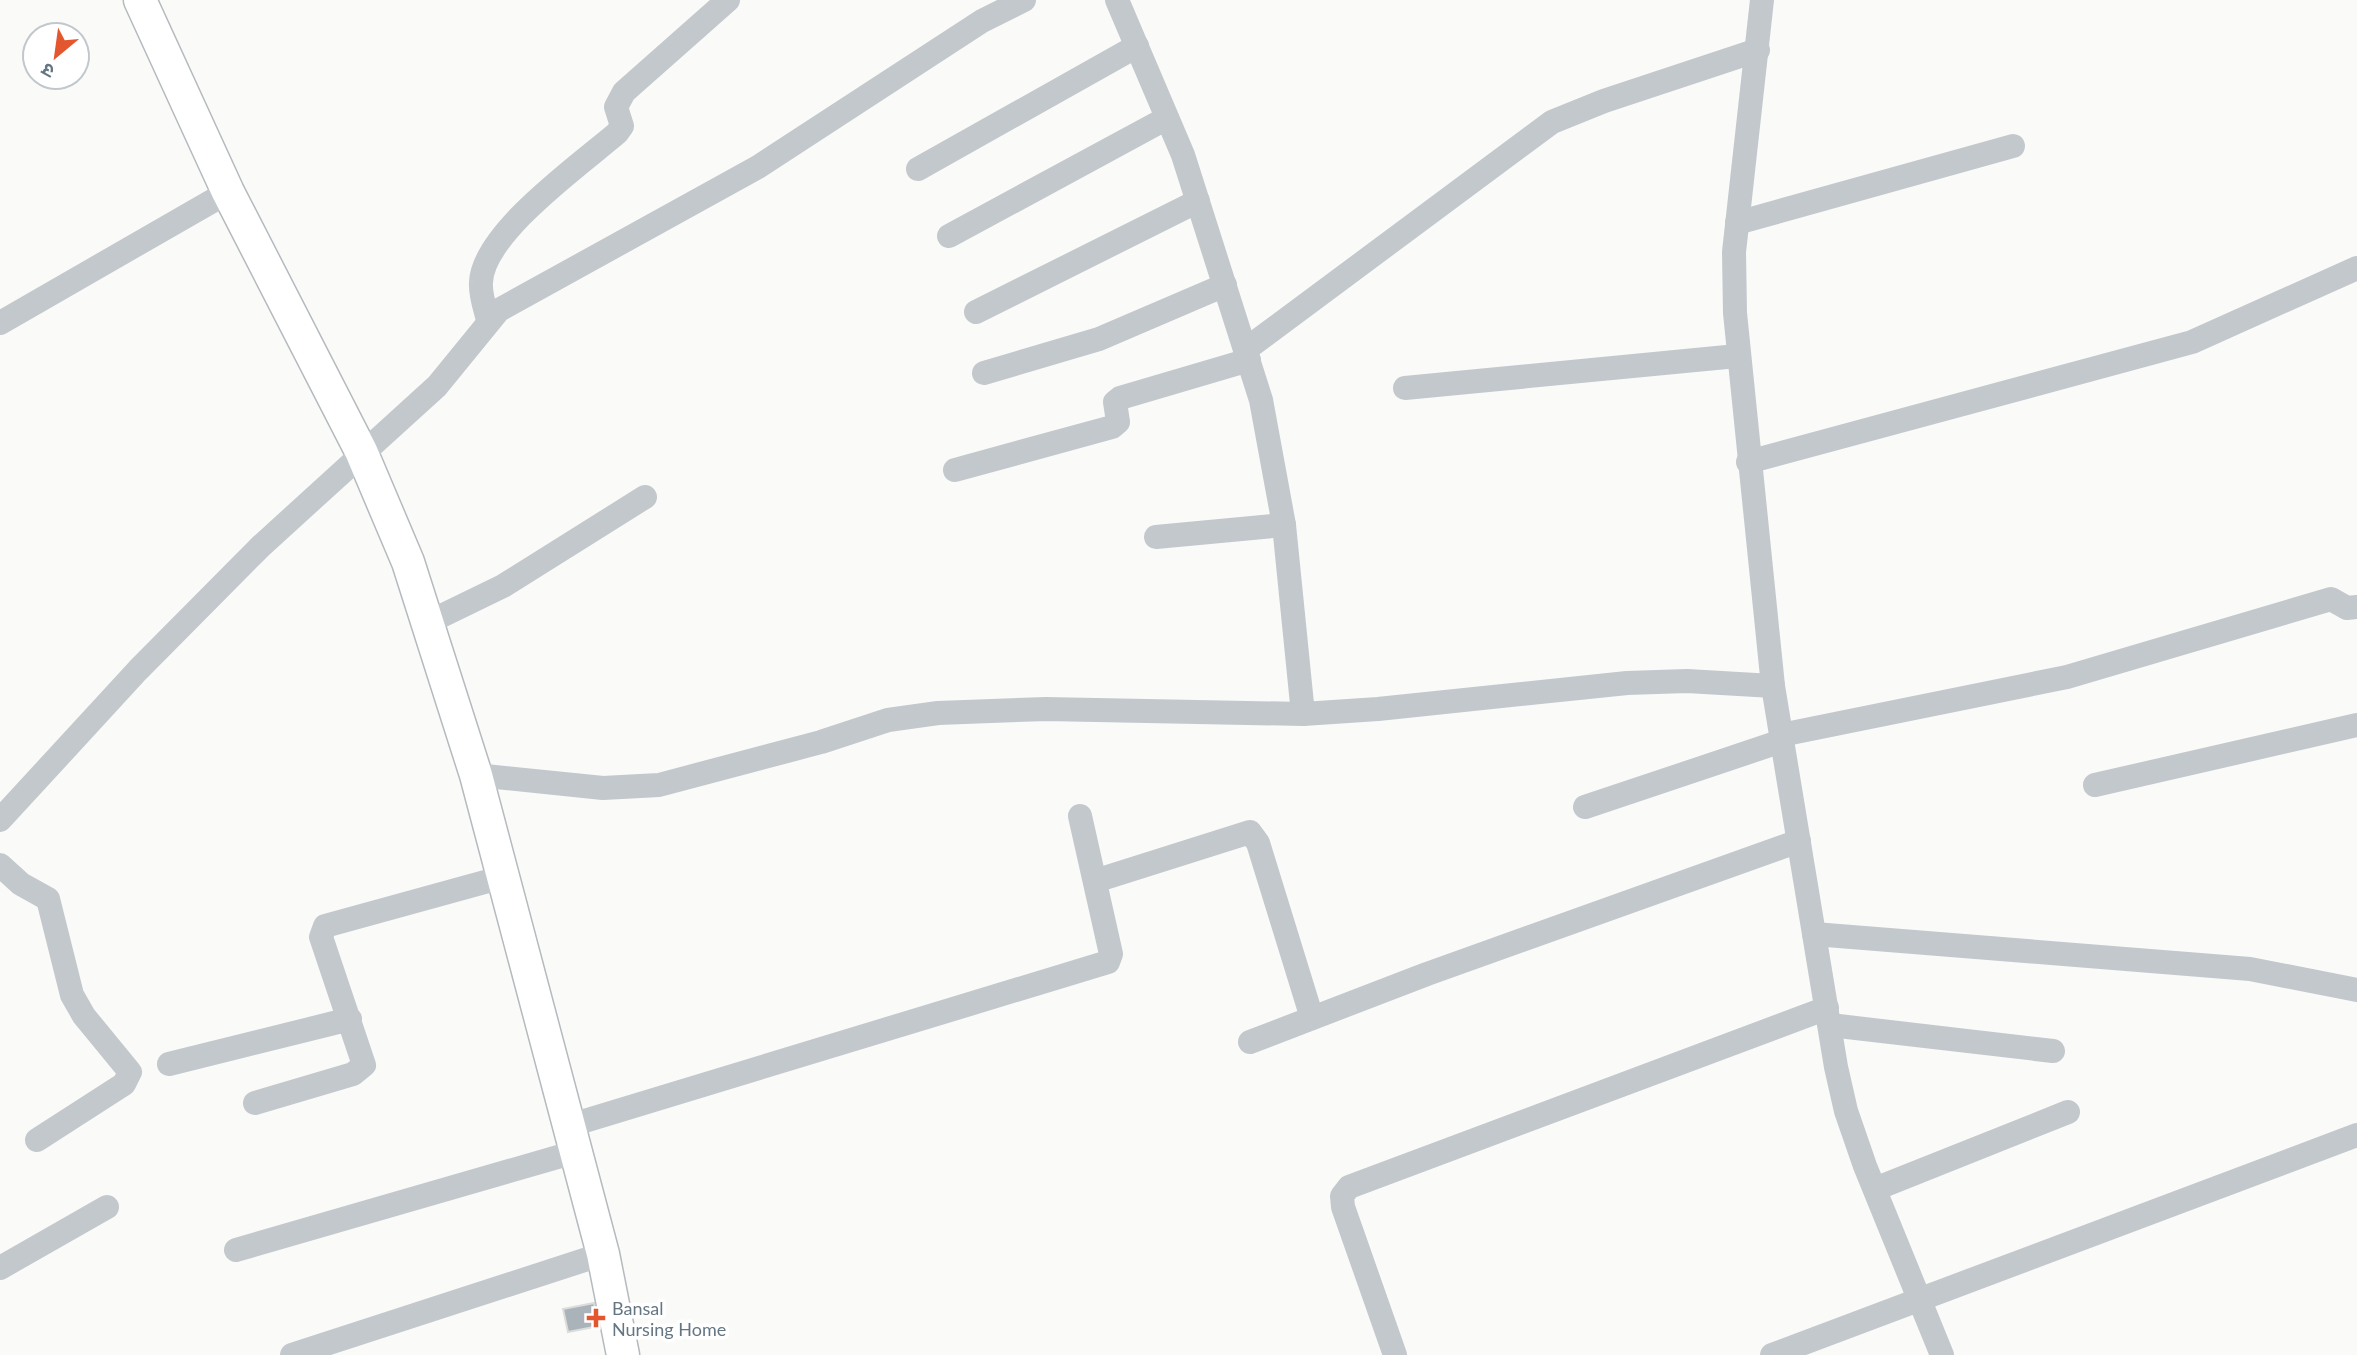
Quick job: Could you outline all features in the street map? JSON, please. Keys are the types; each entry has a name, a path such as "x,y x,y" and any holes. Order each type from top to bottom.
{"main road":[{"path":"140,0 228,192 361,451 387,507 429,622 476,775 603,1254 622,1355"}],"street":[{"path":"488,320 481,282 485,266 496,244 516,220 617,133 622,126 616,107 624,92 728,0"},
{"path":"0,820 138,670 261,546 361,451 437,386 488,320 515,301 758,167 982,20 1024,0"},
{"path":"1116,0 1167,118 1198,201 1270,437 1284,525 1303,714"},
{"path":"1762,0 1734,252 1737,356 1773,686 1846,1111 1942,1355"},
{"path":"918,169 1137,46"},
{"path":"955,470 1112,427 1118,422 1115,402 1120,398 1247,355 1552,122 1594,105 1758,50"},
{"path":"949,236 1167,118"},
{"path":"1737,223 2013,146"},
{"path":"0,323 228,192"},
{"path":"976,312 1198,201"},
{"path":"1748,462 2192,342 2357,268"},
{"path":"984,373 1099,339 1225,285"},
{"path":"1405,388 1737,356"},
{"path":"429,622 503,586 645,497"},
{"path":"1156,537 1284,525"},
{"path":"1585,807 1782,738 2067,677 2330,599 2347,608 2357,607"},
{"path":"476,775 603,788 659,785 821,742 888,720 938,713 1046,709 1303,714 1378,709 1627,683 1688,681 1773,686"},
{"path":"2095,785 2357,725"},
{"path":"236,1250 1108,962 1111,954 1080,816"},
{"path":"1095,881 1250,832 1258,843 1312,1018"},
{"path":"1250,1042 1799,841"},
{"path":"0,865 21,884 48,899 72,995 84,1016 130,1072 124,1084 37,1140"},
{"path":"255,1103 360,1071 363,1059 321,937 325,926 503,877"},
{"path":"1814,934 2250,969 2357,990"},
{"path":"1395,1355 1343,1208 1342,1196 1349,1187 1829,1017 2053,1051"},
{"path":"169,1064 349,1019"},
{"path":"1875,1189 2068,1112"},
{"path":"1772,1355 2357,1135"},
{"path":"0,1268 107,1207"},
{"path":"292,1355 603,1254"}],"building":[{"path":"594,1303 599,1326 568,1332 563,1309"}],"place":[{"name":"Bansal Nursing Home","path":"596,1318"}]}
